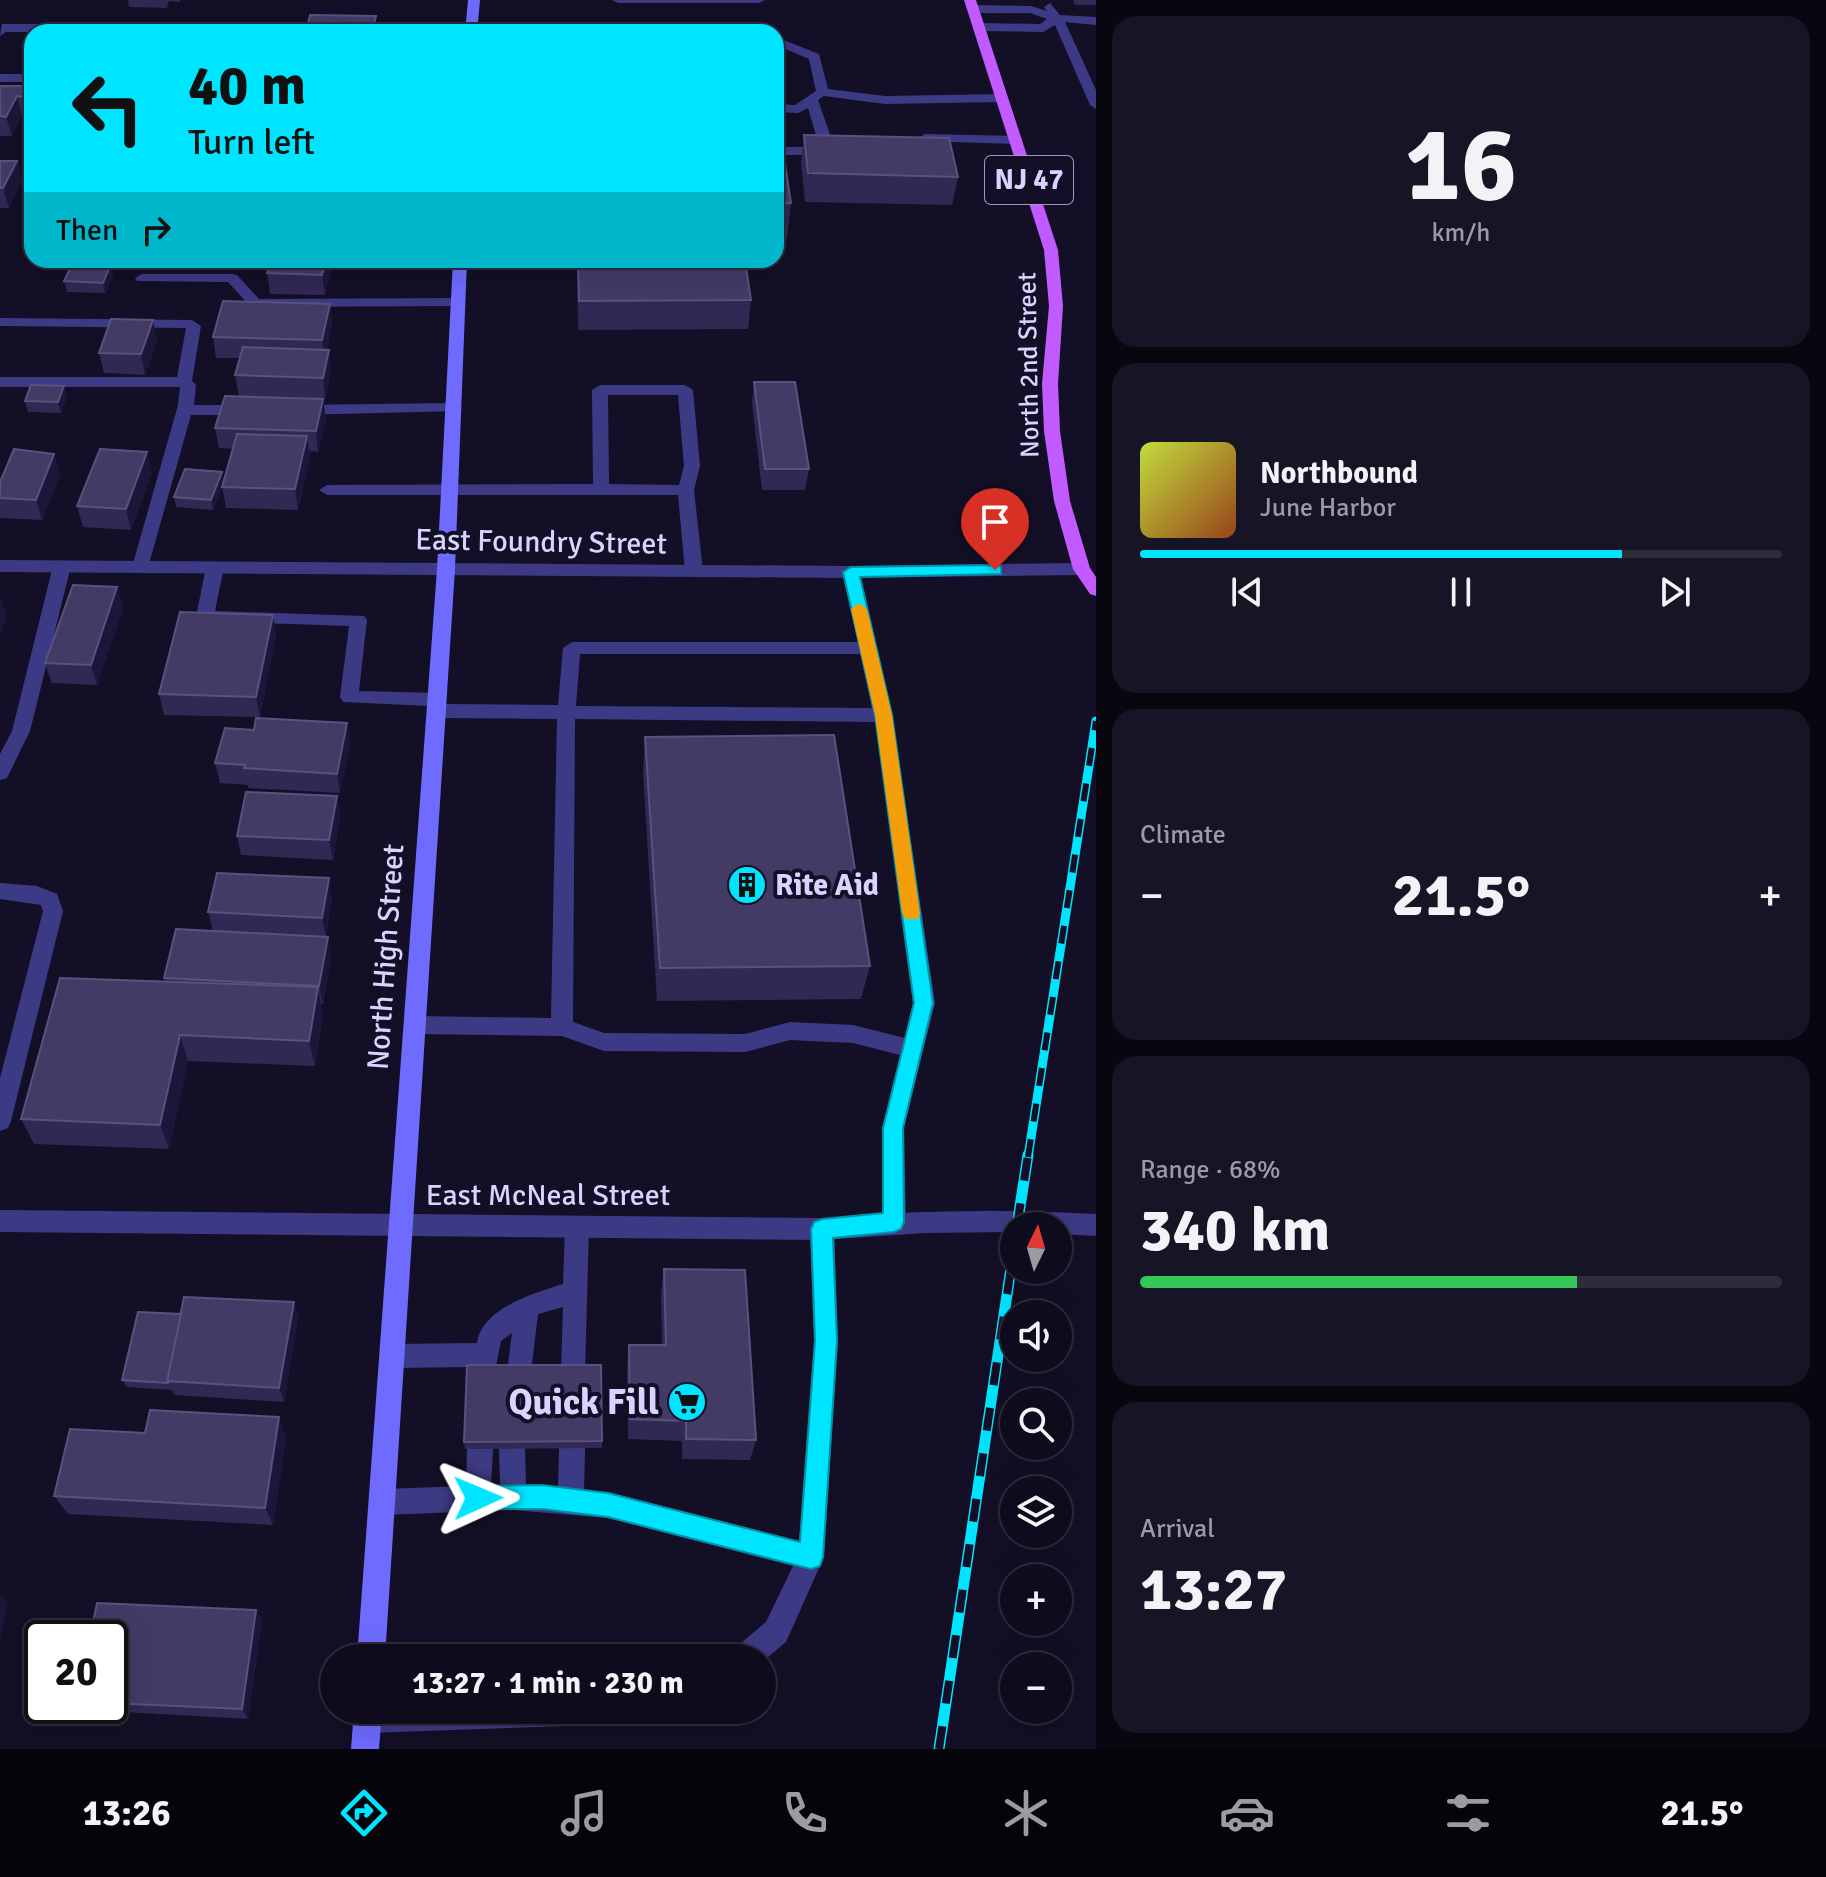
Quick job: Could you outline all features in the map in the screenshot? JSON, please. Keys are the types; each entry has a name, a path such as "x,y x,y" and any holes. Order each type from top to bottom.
{"main road":[{"name":"North 2nd Street","path":"972,4 1055,274 1056,306 1050,384 1052,431 1062,501 1096,590"}],"street":[{"path":"472,24 474,0"},
{"path":"618,0 758,0"},
{"path":"1046,0 1067,36 1096,105"},
{"path":"972,4 1031,10 1056,18 1096,21"},
{"path":"979,27 1043,28 1056,18"},
{"path":"0,32 2,28 24,28"},
{"path":"784,44 815,57 817,96 825,144"},
{"path":"0,78 24,78"},
{"path":"784,108 798,109 817,96 885,100 1002,98"},
{"path":"784,151 808,151 843,137"},
{"path":"906,138 1016,140"},
{"name":"North High Street","path":"372,1644 446,569 460,268"},
{"path":"142,278 232,278 255,303 458,302"},
{"path":"0,322 187,323 194,326 184,382"},
{"path":"0,382 184,382 188,385 185,410 141,567"},
{"path":"601,489 600,390 685,390 692,466 686,490 694,571"},
{"path":"287,410 454,408"},
{"path":"185,410 258,410"},
{"path":"327,490 686,490"},
{"name":"East Foundry Street","path":"0,566 1089,571"},
{"path":"0,773 21,731 62,566"},
{"path":"215,567 205,617 358,620 349,697 437,706 566,713 883,715"},
{"path":"851,572 883,715 924,1003 893,1128 894,1222"},
{"path":"562,1027 566,713 572,648 868,648"},
{"path":"0,891 37,894 50,900 53,911 0,1121"},
{"path":"415,1025 562,1027 604,1042 745,1043 790,1031 853,1034 913,1049"},
{"name":"East McNeal Street","path":"0,1221 822,1229 894,1222 1018,1220 1096,1225"},
{"path":"573,1372 577,1228"},
{"path":"762,1644 776,1632 811,1557 826,1341 822,1229"},
{"path":"393,1356 485,1364 490,1335 527,1306 576,1292"},
{"path":"519,1372 527,1306"},
{"path":"571,1501 572,1448"},
{"path":"478,1498 480,1449"},
{"path":"512,1449 513,1497"},
{"path":"383,1502 513,1497 608,1505 811,1557"},
{"path":"365,1749 366,1724"}],"building":[{"path":"310,15 376,16 374,24 308,24"},
{"path":"0,86 24,86 24,97 17,96 6,117 0,116"},
{"path":"804,135 949,138 958,177 808,173"},
{"path":"784,157 791,203 784,203"},
{"path":"0,161 17,161 3,188 0,188"},
{"path":"70,268 109,268 103,283 64,281"},
{"path":"269,268 324,268 322,275 267,273"},
{"path":"578,268 746,268 751,300 579,301"},
{"path":"223,301 330,304 322,340 213,337"},
{"path":"111,319 153,320 141,354 99,353"},
{"path":"243,347 329,350 323,378 235,375"},
{"path":"754,382 795,382 809,469 765,469"},
{"path":"31,385 64,386 58,402 25,401"},
{"path":"225,396 323,399 316,431 215,428"},
{"path":"237,434 307,436 295,489 222,487"},
{"path":"14,449 54,454 36,500 0,498 0,482"},
{"path":"100,449 147,452 126,509 77,506"},
{"path":"185,469 222,472 211,500 174,497"},
{"path":"73,585 117,587 91,665 45,663"},
{"path":"180,612 273,615 256,697 159,694"},
{"path":"256,718 347,723 337,774 215,763 225,728 254,730"},
{"name":"Rite Aid","path":"834,735 870,966 660,968 645,737"},
{"path":"246,792 337,796 329,840 237,836"},
{"path":"217,873 329,878 322,918 208,912"},
{"path":"176,929 328,937 319,986 164,978"},
{"path":"60,978 318,987 309,1041 180,1035 160,1125 21,1119"},
{"name":"Quick Fill","path":"664,1269 745,1270 756,1440 686,1439 686,1421 630,1419 629,1345 666,1345"},
{"path":"184,1297 294,1302 279,1388 167,1381"},
{"path":"138,1312 181,1314 168,1383 122,1380"},
{"path":"467,1365 601,1365 602,1441 464,1442"},
{"path":"150,1410 279,1417 265,1508 54,1496 70,1429 145,1433"},
{"path":"97,1603 256,1610 242,1709 128,1704 128,1620 94,1620"}],"railway":[{"path":"1028,1157 1096,721"},
{"path":"1019,1212 1028,1155"},
{"path":"939,1749 1009,1284"}],"slow traffic":[{"path":"859,609 883,715 911,913"}],"place":[{"name":"Rite Aid","path":"747,885"},
{"name":"Quick Fill","path":"687,1402"}],"route":[{"path":"478,1498 542,1497 608,1505 811,1557 826,1341 822,1229 894,1222 893,1128 924,1003 883,715 851,572 995,570"}]}
